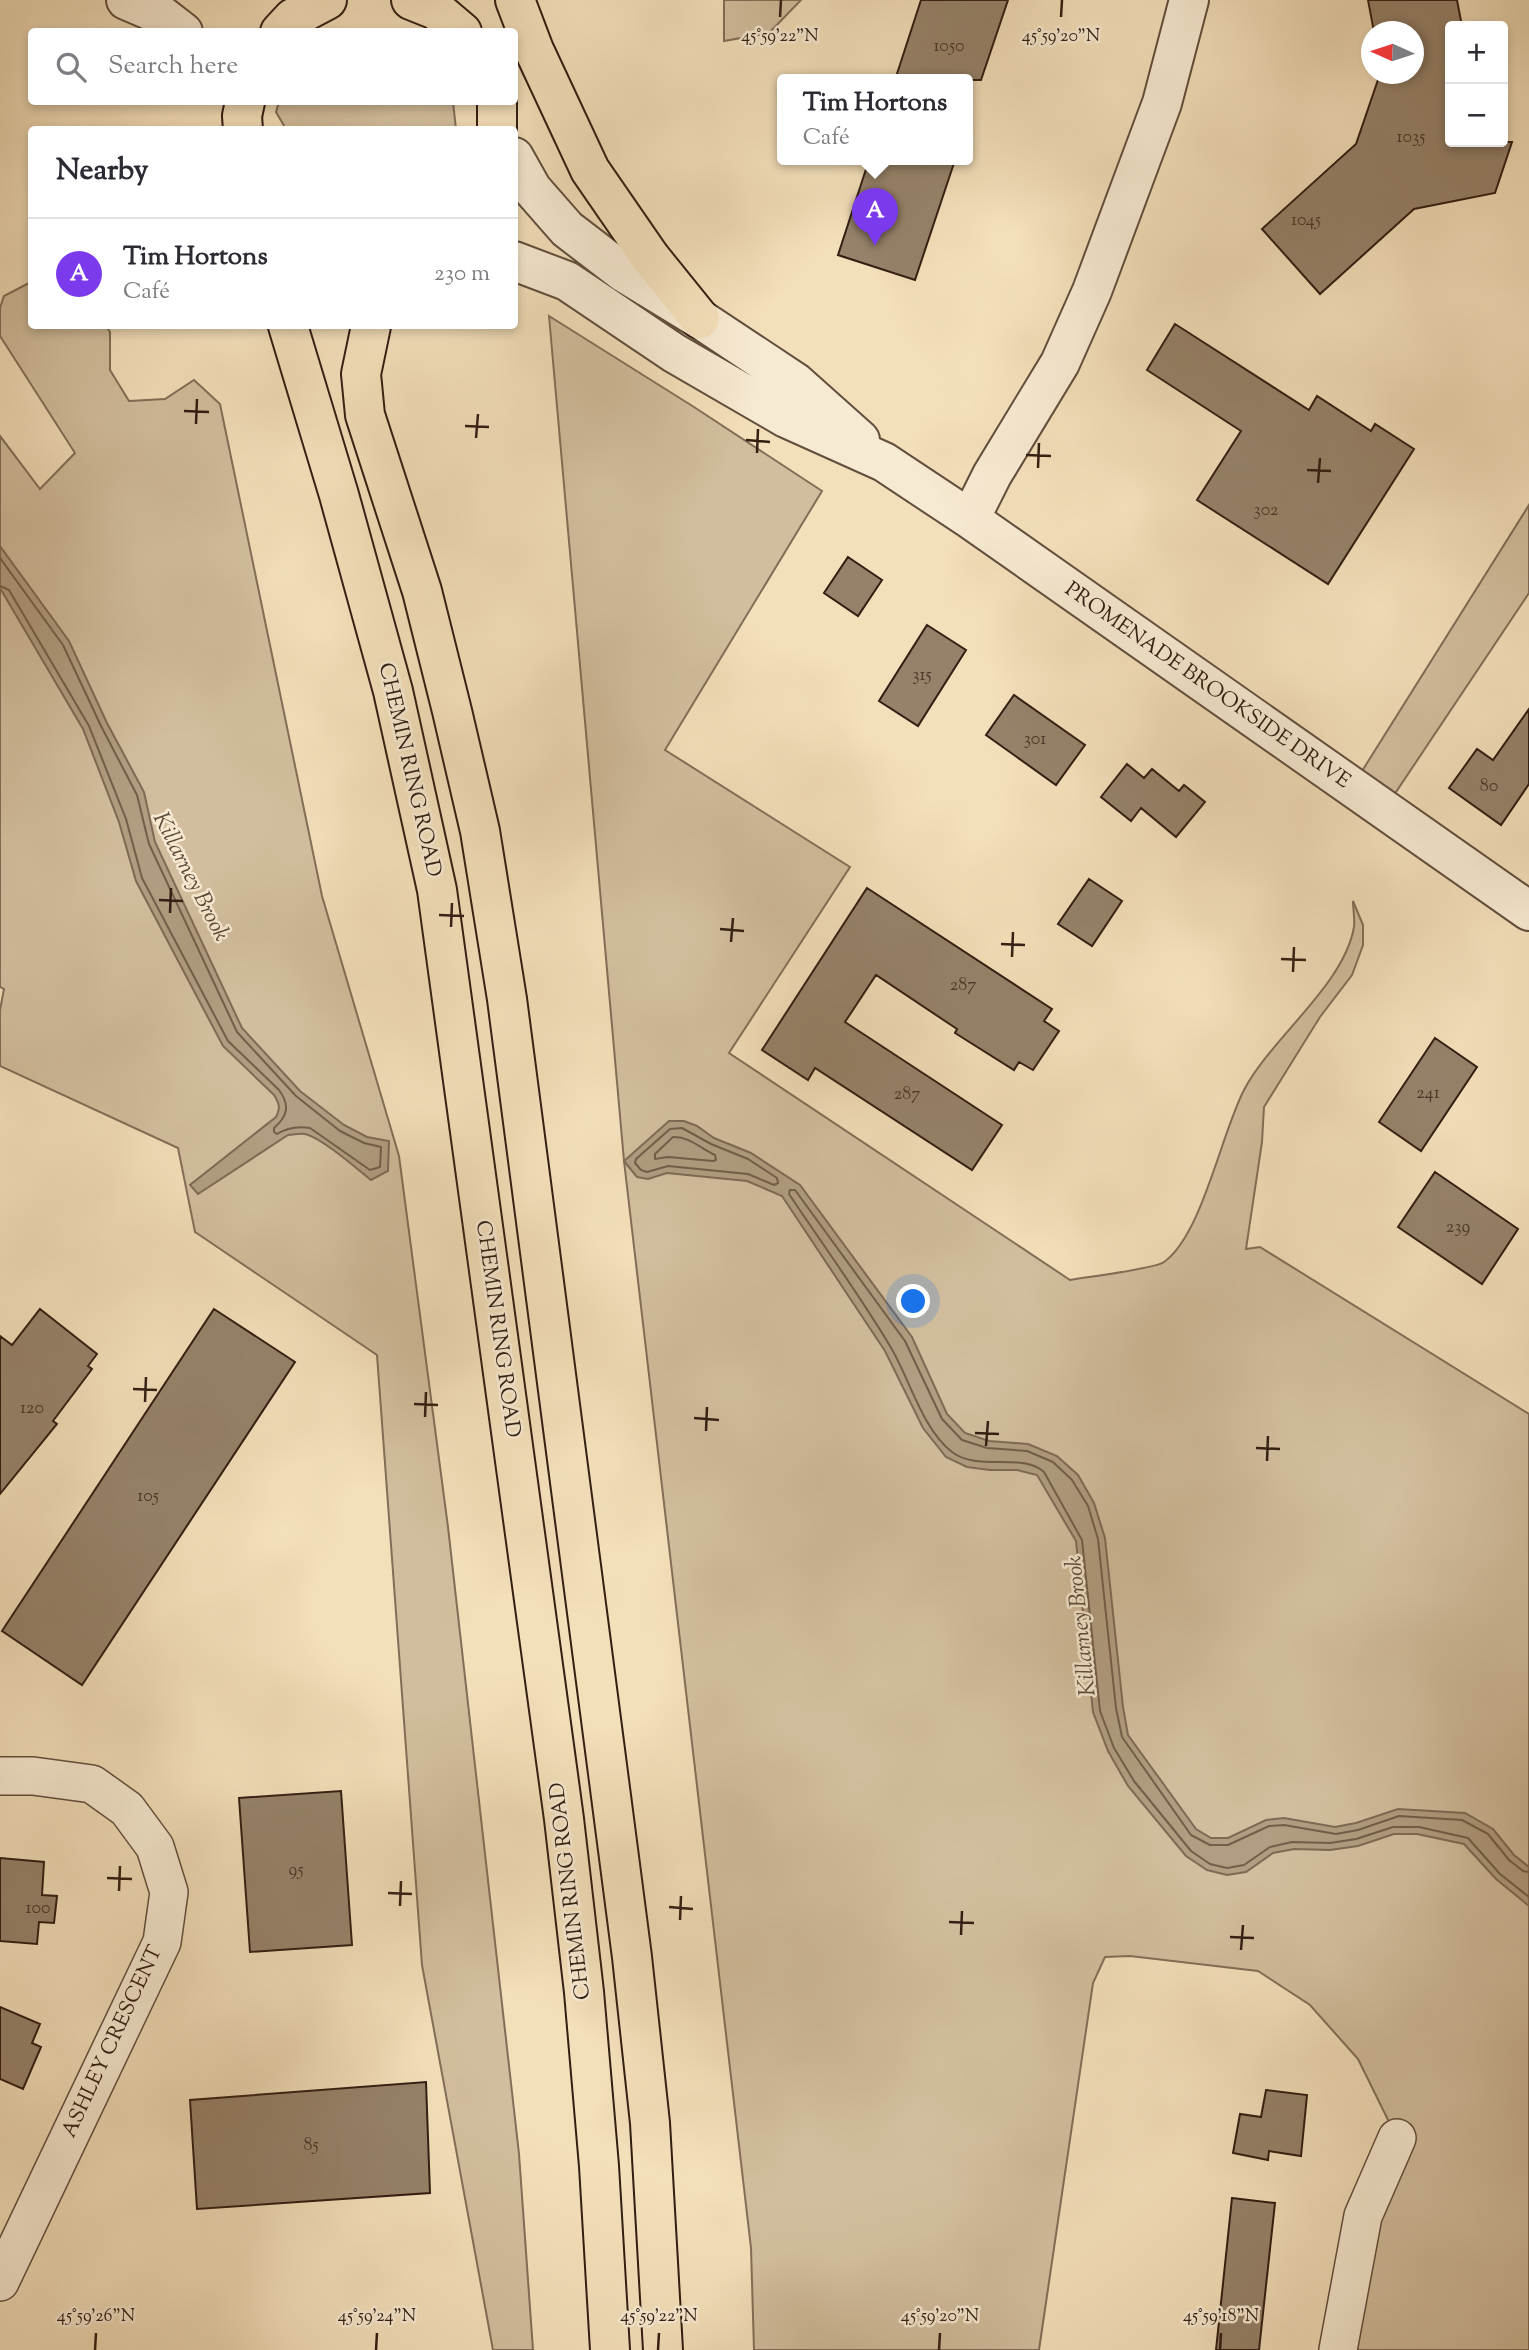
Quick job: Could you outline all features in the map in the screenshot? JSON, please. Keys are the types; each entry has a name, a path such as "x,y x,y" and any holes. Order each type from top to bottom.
{"highway":[{"path":"411,0 436,10 457,28"},
{"path":"470,0 477,28"},
{"path":"515,0 534,50 590,170 650,257 701,319"},
{"name":"CHEMIN RING ROAD","path":"289,329 339,495 393,691 437,890 564,1819 584,1993 599,2166 610,2350"},
{"path":"370,329 361,374 365,415 422,591 452,711 480,831 507,999 632,1957 650,2123 663,2350"}],"street":[{"path":"126,0 161,15 178,28"},
{"path":"970,519 992,475 1060,363 1092,291 1162,103 1189,0"},
{"name":"PROMENADE BROOKSIDE DRIVE","path":"518,164 532,189 567,229 623,272 701,319 796,382 884,463"},
{"name":"PROMENADE BROOKSIDE DRIVE","path":"518,263 567,281 674,353 786,418 884,463 970,519 1529,911"},
{"name":"ASHLEY CRESCENT","path":"0,1776 33,1776 92,1784 127,1809 155,1847 169,1892 162,1942 0,2282"},
{"path":"1338,2350 1363,2216 1397,2138"}],"shaded area":[{"path":"724,0 801,0 769,33 724,41"},
{"path":"278,105 453,105 456,126 284,126 276,112"},
{"path":"28,284 28,329 108,329 110,370 129,401 165,399 194,380 220,404 322,896 399,1156 448,1527 519,2154 533,2350 493,2350 422,1965 377,1355 195,1232 178,1148 0,1066 0,1010 4,989 0,987 0,436 40,489 75,453 0,336 0,308 4,296"},
{"path":"549,316 822,491 665,750 850,867 729,1053 1070,1280 1158,1265 1177,1249 1189,1230 1210,1182 1236,1109 1256,1070 1337,969 1348,948 1354,927 1353,901 1363,925 1363,945 1352,975 1320,1017 1264,1107 1262,1142 1246,1249 1260,1247 1529,1414 1529,2350 1338,2350 1397,2138 1358,2059 1310,2005 1258,1971 1130,1956 1105,1957 1093,1983 1039,2350 754,2350 751,2248 624,1161"},
{"path":"1529,505 1529,593 1384,810 1352,787"}],"water":[{"path":"0,546 69,641 107,723 144,792 155,842 242,1028 300,1091 344,1125 367,1137 389,1141 388,1171 371,1180 320,1141 299,1134 288,1135 198,1194 190,1185 276,1117 279,1111 278,1103 274,1095 223,1046 136,881 119,822 83,729 0,588"},
{"path":"669,1121 684,1121 697,1126 714,1138 751,1153 800,1185 912,1337 947,1414 965,1433 989,1441 1028,1444 1057,1456 1078,1475 1094,1503 1105,1538 1128,1735 1196,1829 1211,1838 1228,1838 1266,1820 1284,1818 1335,1827 1398,1809 1465,1813 1493,1829 1514,1855 1529,1867 1529,1906 1496,1879 1464,1844 1417,1834 1394,1834 1358,1846 1330,1850 1294,1849 1273,1853 1246,1872 1227,1875 1207,1870 1186,1856 1128,1786 1108,1751 1093,1712 1076,1541 1037,1475 1017,1470 967,1467 946,1457 923,1428 885,1351 782,1196 747,1181 667,1173 648,1179 637,1177 624,1161"}],"building":[{"path":"921,0 1008,0 981,80 973,80 973,74 897,74"},
{"path":"1368,0 1457,0 1461,21 1445,21 1445,147 1508,147 1508,142 1512,142 1495,193 1414,209 1320,294 1262,229 1356,144 1377,84 1424,84 1424,21 1372,21"},
{"path":"867,165 953,165 915,280 838,255"},
{"path":"1175,324 1309,410 1317,396 1371,431 1375,424 1414,449 1328,584 1197,500 1241,431 1147,370"},
{"path":"848,557 882,580 858,616 824,593"},
{"path":"927,625 966,650 918,726 879,701"},
{"path":"1014,695 1085,745 1056,785 986,735"},
{"path":"1529,709 1529,784 1501,825 1449,788 1477,749 1493,760"},
{"path":"1127,764 1144,778 1152,769 1179,791 1184,785 1205,802 1176,837 1141,808 1131,821 1101,797"},
{"path":"1089,879 1122,901 1092,946 1058,924"},
{"path":"867,888 1052,1009 1044,1021 1059,1031 1033,1070 1019,1062 1014,1070 955,1033 957,1029 876,975 845,1022 1002,1125 972,1170 815,1068 808,1080 762,1050"},
{"path":"1435,1038 1477,1067 1421,1151 1379,1122"},
{"path":"1435,1172 1518,1229 1482,1284 1398,1227"},
{"path":"40,1309 97,1354 88,1366 92,1369 53,1421 57,1424 0,1494 0,1336 12,1345"},
{"path":"214,1309 295,1362 82,1685 2,1631"},
{"path":"341,1791 352,1945 250,1952 239,1798"},
{"path":"0,1858 44,1862 42,1895 57,1896 54,1923 39,1922 37,1944 0,1941"},
{"path":"0,2007 40,2024 32,2043 41,2047 23,2089 0,2079"},
{"path":"426,2082 430,2193 197,2209 190,2100"},
{"path":"1266,2090 1307,2095 1301,2156 1269,2151 1268,2160 1233,2153 1240,2114 1261,2117"},
{"path":"1232,2198 1275,2203 1259,2350 1216,2350"}],"place":[{"name":"Tim Hortons","path":"875,246"}],"water label":[{"name":"Killarney Brook","path":"190,877"},
{"name":"Killarney Brook","path":"1082,1626"}]}
